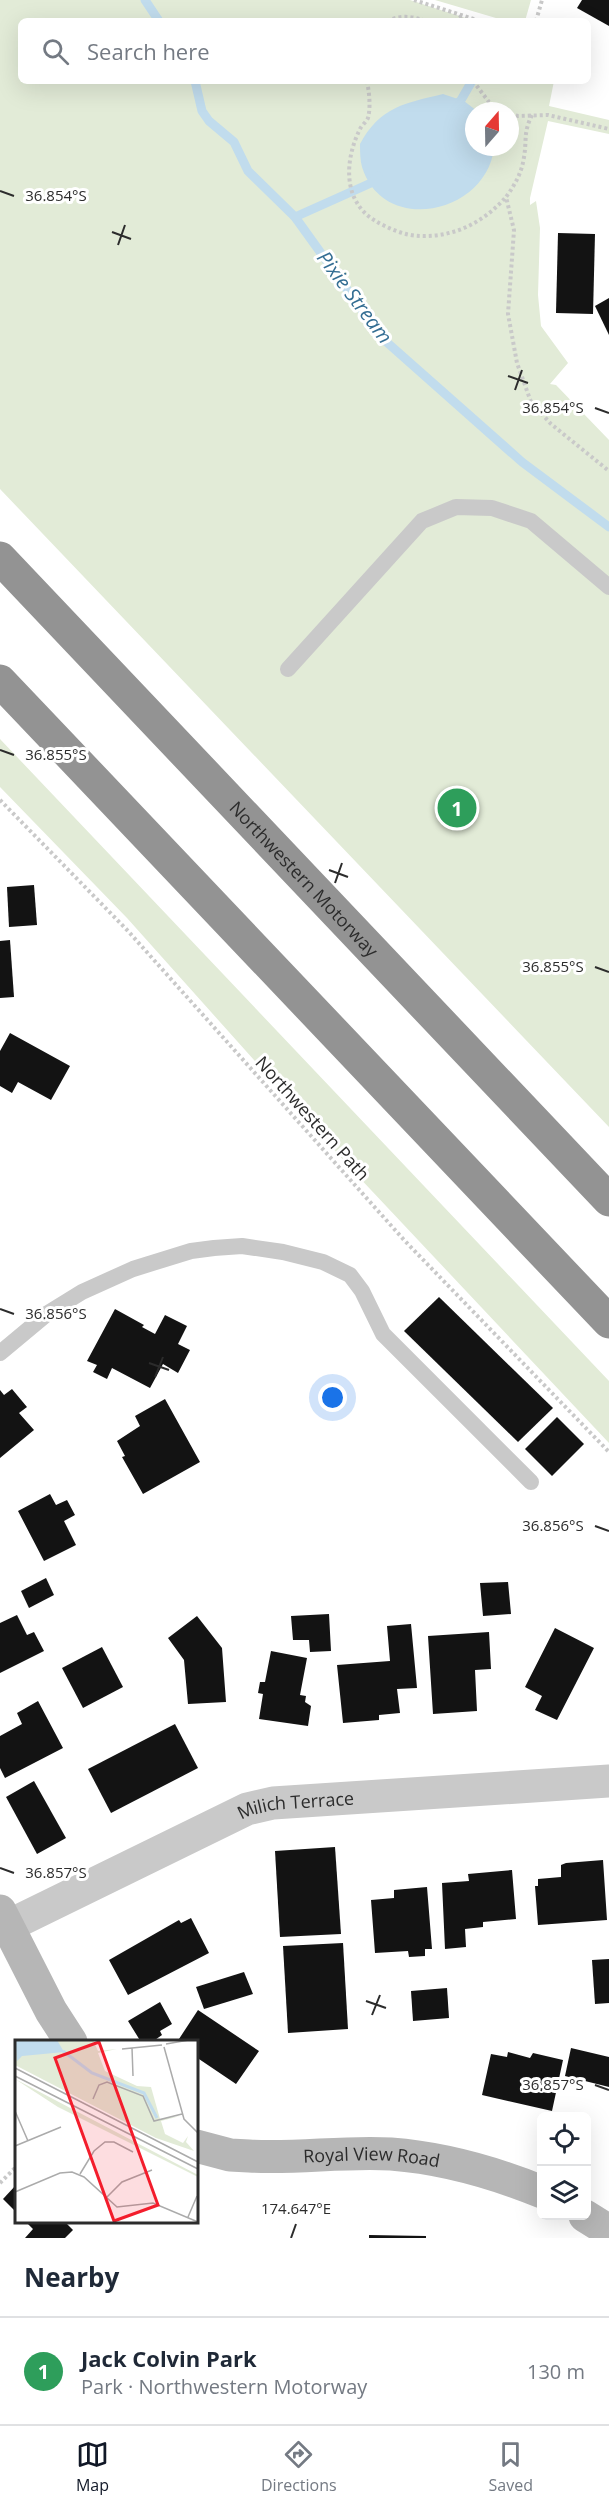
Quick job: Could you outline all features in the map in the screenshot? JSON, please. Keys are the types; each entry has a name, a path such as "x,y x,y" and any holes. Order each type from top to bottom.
{"highway":[{"name":"Northwestern Motorway","path":"0,558 609,1200"},
{"path":"0,681 609,1322"}],"street":[{"name":"Milich Terrace","path":"4,1918 247,1809 273,1803 609,1781"},
{"path":"4,1918 51,2011 70,2040"},
{"name":"Royal View Road","path":"198,2146 249,2156 390,2154 441,2161 504,2176 537,2190"},
{"path":"591,2220 609,2231"}],"lane":[{"path":"288,669 422,521 456,507 492,508 531,521 609,587"},
{"path":"0,1353 48,1313 82,1292 133,1269 191,1251 214,1248 242,1246 293,1255 335,1267 350,1275 362,1291 383,1334 531,1482"}],"path":[{"path":"414,0 472,18"},
{"path":"537,18 542,0"},
{"path":"458,18 463,15"},
{"path":"394,18 410,16 416,18"},
{"path":"368,84 370,96 368,118 360,130 350,157 348,174 357,204 367,216 384,226 419,236 438,235 466,228 476,223 506,197 516,183 524,158 525,130 532,115"},
{"path":"475,84 489,102"},
{"path":"519,114 548,115 609,129"},
{"path":"506,197 514,230 508,314 517,363 531,402 551,424 609,471"},
{"name":"Northwestern Path","path":"0,800 128,931 404,1240 609,1452"},
{"path":"0,2183 15,2168"}],"green space":[{"path":"0,0 410,0 466,18 18,18 18,84 553,84 549,106 609,120 609,134 548,121 530,205 536,201 540,228 538,295 541,326 568,363 550,384 556,385 609,440 609,1127 0,489"},
{"path":"435,0 531,0 526,18 496,18"},
{"path":"0,739 609,1381 609,1443 355,1173 127,918 0,787"}],"water":[{"path":"443,94 464,101 465,156 492,156 488,170 474,188 455,201 434,208 412,209 391,203 374,189 362,167 360,158 360,144 376,122 395,108"}],"building":[{"path":"582,0 609,0 609,26 577,8"},
{"path":"558,233 595,234 593,314 556,313"},
{"path":"609,298 609,335 595,306"},
{"path":"34,885 37,925 9,927 7,887"},
{"path":"10,940 14,997 0,998 0,941"},
{"path":"10,1033 70,1066 51,1100 18,1082 12,1093 0,1086 0,1051"},
{"path":"439,1297 553,1408 518,1442 404,1331"},
{"path":"115,1309 144,1325 142,1327 155,1334 165,1315 187,1326 178,1344 190,1350 178,1373 163,1364 150,1388 112,1368 107,1379 93,1372 97,1365 87,1361"},
{"path":"12,1389 27,1407 19,1413 34,1430 0,1458 0,1390 4,1395"},
{"path":"165,1399 200,1462 143,1494 122,1457 125,1456 117,1441 140,1426 135,1416"},
{"path":"557,1417 584,1444 552,1476 525,1449"},
{"path":"50,1494 56,1505 67,1500 75,1515 64,1521 76,1545 44,1561 18,1511"},
{"path":"46,1578 54,1595 29,1608 21,1591"},
{"path":"508,1582 511,1614 483,1616 480,1583"},
{"path":"329,1614 331,1651 310,1652 309,1640 293,1640 291,1616"},
{"path":"17,1615 27,1635 34,1632 44,1651 0,1673 0,1623"},
{"path":"197,1616 222,1648 226,1702 188,1704 184,1660 168,1638"},
{"path":"411,1624 417,1688 397,1689 400,1713 379,1715 379,1720 343,1723 337,1665 390,1661 387,1626"},
{"path":"555,1628 594,1648 557,1720 535,1710 542,1696 525,1687"},
{"path":"489,1632 491,1669 475,1670 477,1711 433,1714 428,1636"},
{"path":"102,1647 123,1687 83,1708 62,1668"},
{"path":"271,1651 307,1658 300,1695 306,1696 305,1702 311,1706 308,1726 259,1719 263,1694 258,1693 260,1682 265,1682"},
{"path":"38,1701 63,1748 5,1778 0,1768 0,1736 22,1724 17,1713"},
{"path":"175,1724 198,1768 111,1813 88,1769"},
{"path":"34,1781 66,1838 37,1854 6,1797"},
{"path":"335,1847 341,1934 280,1937 275,1851"},
{"path":"603,1860 607,1920 538,1925 535,1886 538,1886 538,1879 561,1877 561,1865 566,1863"},
{"path":"512,1870 516,1919 483,1922 483,1927 465,1929 466,1947 445,1949 442,1883 469,1881 468,1874"},
{"path":"427,1887 432,1949 425,1949 425,1956 409,1957 408,1951 375,1953 371,1900 394,1898 394,1890"},
{"path":"191,1918 209,1953 128,1995 109,1960 179,1920 181,1923"},
{"path":"343,1943 348,2029 288,2033 283,1946"},
{"path":"609,1959 609,2003 595,2004 592,1960"},
{"path":"244,1972 253,1994 204,2009 196,1987"},
{"path":"447,1988 449,2018 413,2021 411,1991"},
{"path":"160,2002 172,2024 160,2031 162,2035 155,2040 140,2040 128,2021"},
{"path":"198,2010 259,2051 236,2084 198,2058 198,2040 178,2040"},
{"path":"571,2048 609,2057 609,2087 565,2076"},
{"path":"508,2052 530,2058 533,2053 563,2060 552,2111 482,2095 491,2054 507,2057"},
{"path":"15,2186 15,2211 3,2199"},
{"path":"27,2223 66,2223 73,2230 65,2238 25,2238 33,2229"},
{"path":"369,2235 426,2236 426,2238 369,2238"}],"waterway":[{"name":"Pixie Stream","path":"145,0 157,18"},
{"name":"Pixie Stream","path":"196,84 202,111 209,121 234,142 248,171 295,217 382,338 522,462 609,527"},
{"path":"452,108 461,100 470,84"},
{"path":"295,217 371,183 378,176"}],"place":[{"name":"Jack Colvin Park","path":"457,808"}]}
